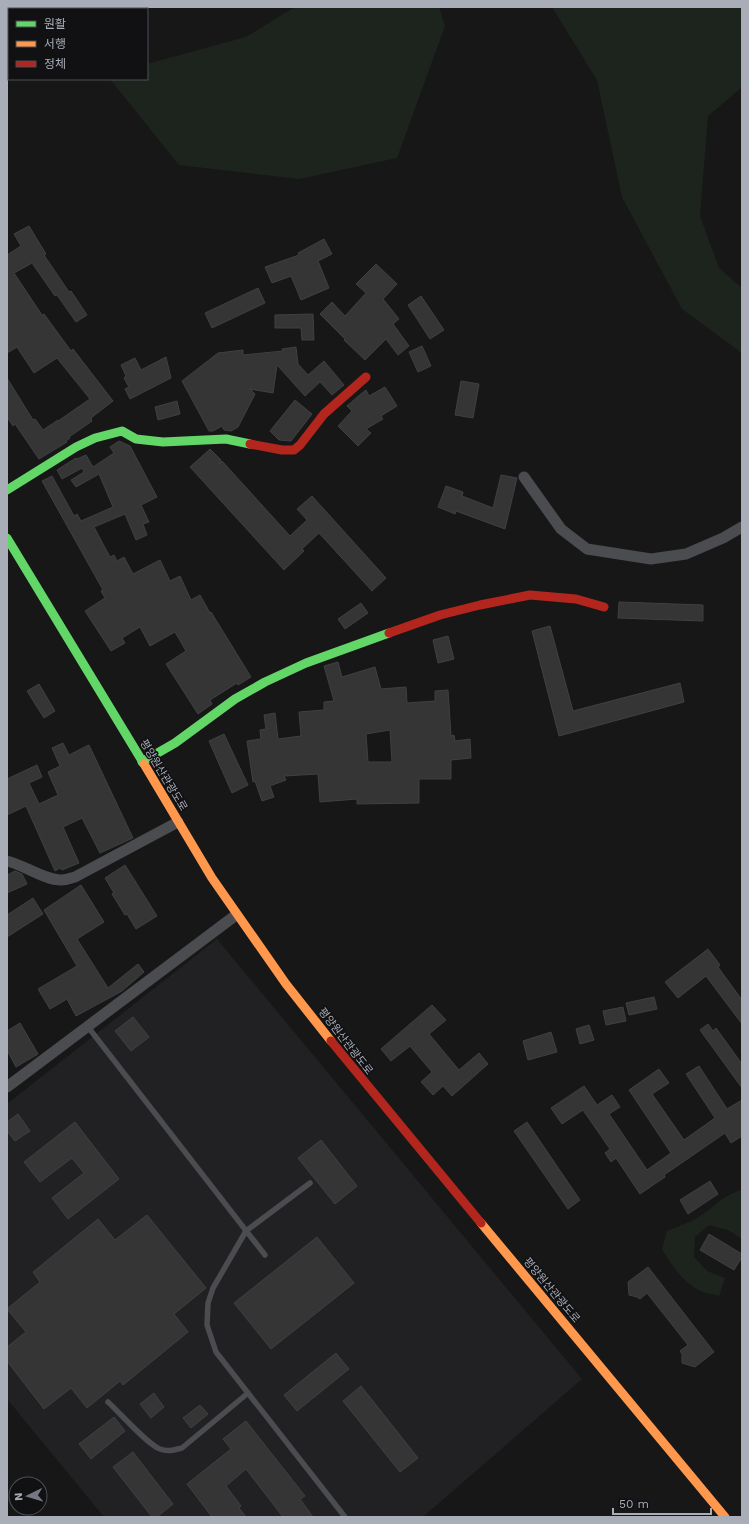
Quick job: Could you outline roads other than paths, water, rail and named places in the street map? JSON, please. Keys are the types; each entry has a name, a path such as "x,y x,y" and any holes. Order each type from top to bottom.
{"main road":[{"path":"7,490 76,447 95,438 122,431 136,439 163,442 226,439 282,450 294,450 300,445 324,414 366,377"},
{"name":"평양원산관광도로","path":"7,538 212,878 236,915 286,984 367,1086 725,1517"},
{"path":"142,762 175,743 235,699 265,682 344,648 440,615 480,605 530,596 576,599 604,607"}],"street":[{"path":"524,477 561,529 587,549 651,560 686,554 723,538 742,527"},
{"path":"7,861 19,864 42,876 62,880 75,877 178,822"},
{"path":"9,1082 88,1027 236,915"}],"lane":[{"path":"88,1027 265,1255"},
{"path":"310,1183 246,1231 213,1288 208,1303 207,1325 216,1352 345,1517"},
{"path":"108,1402 159,1449 171,1451 182,1448 248,1393"}]}
